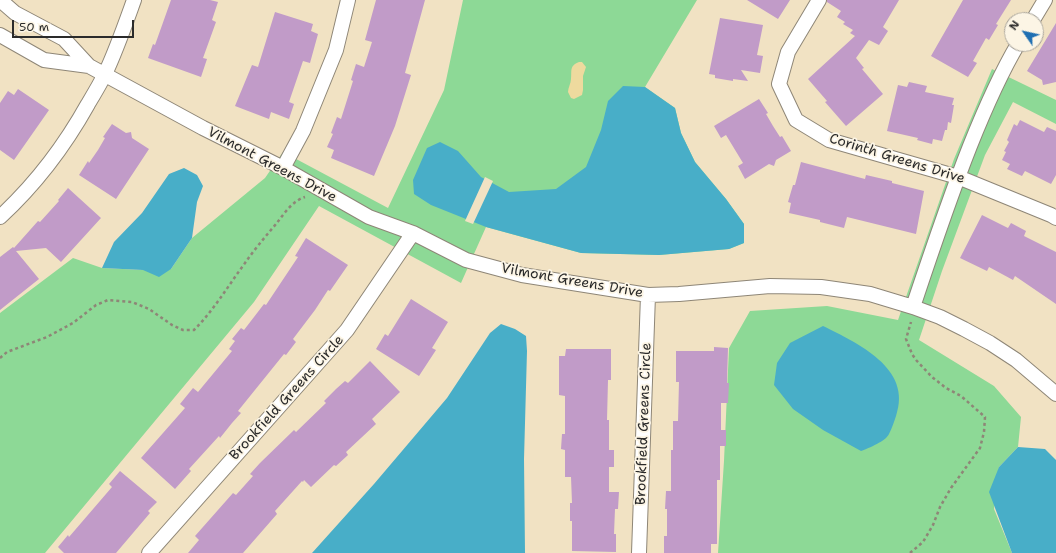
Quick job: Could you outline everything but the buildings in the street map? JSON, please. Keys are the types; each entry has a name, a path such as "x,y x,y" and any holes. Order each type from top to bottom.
{"street":[{"path":"0,0 15,13 64,39 89,66"},
{"path":"0,217 22,196 49,165 76,125 105,74 134,0"},
{"path":"283,168 303,131 336,50 348,0"},
{"name":"Corinth Greens Drive","path":"819,0 788,52 779,84 796,120 829,140 958,177 1056,218"},
{"path":"1038,12 1045,0"},
{"path":"0,35 44,60 89,66"},
{"path":"912,313 958,177 983,114 1013,52"},
{"name":"Vilmont Greens Drive","path":"89,66 204,128 283,168 369,217 413,233 466,260 522,275 648,295 770,286 821,287 870,294 912,313 952,323 990,343 1016,360 1038,377 1056,394"},
{"name":"Brookfield Greens Circle","path":"149,553 347,330 413,233"},
{"name":"Brookfield Greens Circle","path":"639,553 648,295"}],"path":[{"path":"0,358 7,352 47,337 73,323 96,305 108,300 132,302 149,309 172,325 183,330 194,330 208,316 245,262 290,207 300,198 308,196"},
{"path":"910,553 923,542 934,525 940,507 962,471 980,448 984,432 985,417 960,396 946,388 932,377 912,354 906,339 912,313"}],"green space":[{"path":"463,0 697,0 645,87 675,108 681,133 695,162 726,199 744,224 744,243 729,249 659,255 581,253 486,227 461,283 319,206 254,302 45,553 0,553 0,313 73,258 102,268 143,270 171,269 192,238 265,178 283,152 388,208 444,90"},
{"path":"992,69 1056,100 1056,124 1013,102 985,155 942,271 919,340 994,386 1021,417 1018,447 999,467 994,509 1012,553 718,553 729,348 750,311 827,306 898,320 954,159"}],"sand":[{"path":"579,62 582,62 586,67 583,76 583,90 582,95 574,99 571,98 568,90 571,81 572,67"}],"water":[{"path":"623,86 645,87 675,108 681,133 695,162 726,199 744,224 744,243 729,249 659,255 581,253 486,227 431,205 414,194 413,180 427,148 440,142 458,151 481,177 509,192 556,189 586,167 601,130 608,101"},
{"path":"184,168 197,175 203,186 197,202 192,238 171,269 159,277 143,270 102,268 114,242 142,213 169,174"},
{"path":"501,324 515,329 526,336 527,351 524,459 525,553 312,553 374,484 447,398 490,333"},
{"path":"823,326 851,340 879,359 897,384 899,399 896,416 889,434 881,442 861,451 823,430 793,409 774,385 777,363 790,343"},
{"path":"1018,447 1045,449 1056,460 1056,553 1012,553 989,492 999,467"}],"pier":[{"path":"485,177 493,181 473,224 465,221"}]}
